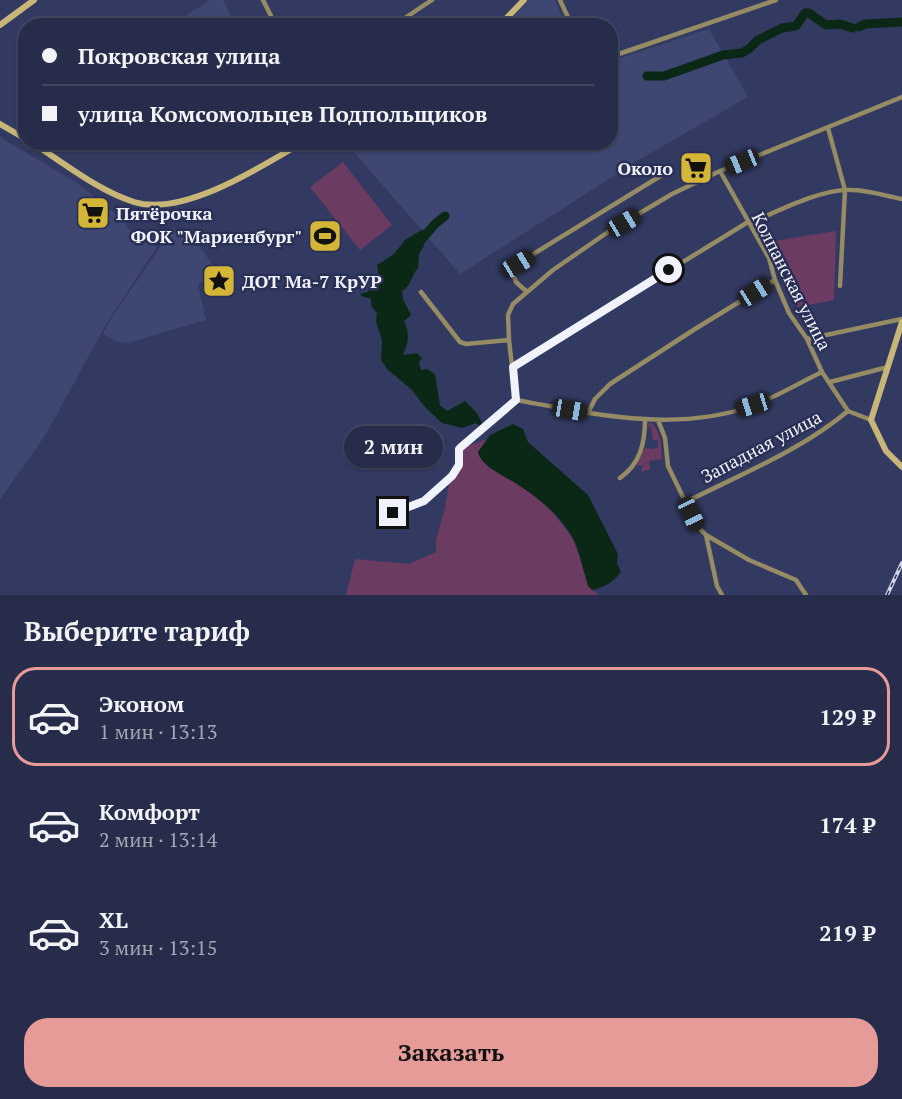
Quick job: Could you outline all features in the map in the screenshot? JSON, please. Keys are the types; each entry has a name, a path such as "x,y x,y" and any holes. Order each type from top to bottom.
{"main road":[{"path":"0,25 34,0"},
{"path":"507,18 524,0"},
{"path":"0,124 18,134"},
{"path":"44,150 103,188 142,204 151,205 178,202 199,196 288,150"},
{"path":"902,321 871,420 886,451 902,467"}],"street":[{"path":"263,0 272,18"},
{"path":"405,18 432,0"},
{"path":"560,0 568,18"},
{"path":"618,54 776,0"},
{"path":"516,400 508,340 508,315 513,304 526,291 608,232 672,194 720,171 902,98"},
{"path":"828,128 845,190 840,286"},
{"name":"Колпанская улица","path":"720,171 769,258 775,280 789,313 807,339 822,372 848,411"},
{"path":"526,291 516,282 513,273 518,264 667,172"},
{"path":"513,367 748,222 840,189 852,189 902,200"},
{"path":"588,413 595,399 610,384 775,280"},
{"path":"421,292 460,342 466,344 508,340"},
{"path":"807,339 902,321"},
{"path":"830,382 889,367"},
{"path":"516,400 588,413 645,420 700,419 753,405 822,372"},
{"path":"393,513 424,501 445,483 459,465 459,449 516,400"},
{"path":"848,411 871,420"},
{"name":"Западная улица","path":"686,502 797,446 848,411"},
{"path":"620,478 627,473 637,459 643,445 645,420"},
{"name":"Западная улица","path":"658,420 665,438 668,466 697,526 706,536"},
{"path":"706,536 717,586 722,595"},
{"path":"706,536 749,560 796,580 806,595"}],"shaded area":[{"path":"209,0 223,0 232,18 183,18"},
{"path":"529,0 555,0 563,18 512,18"},
{"path":"709,29 748,97 642,158 460,274 352,150 618,150 618,59"},
{"path":"0,136 18,150 76,182 123,220 129,230 157,247 108,321 46,434 0,500"},
{"path":"343,162 392,225 360,250 310,187"},
{"path":"173,228 200,247 214,267 216,277 200,282 198,286 206,320 128,343 117,342 103,334 109,322"},
{"path":"423,229 424,246 419,254 418,268 408,286 402,291 403,299 411,315 404,321 408,338 403,355 417,353 422,358 419,362 421,370 427,369 435,374 440,405 447,411 465,401 477,413 482,423 480,426 476,423 462,428 442,423 424,406 412,390 387,369 381,360 382,340 376,322 377,313 371,306 371,299 360,294 380,283 377,265 394,254 405,240"},
{"path":"836,231 834,300 798,307 768,242"},
{"path":"650,422 659,434 662,459 649,461 650,469 641,472 643,465 636,466 645,448 658,447 658,440 653,440 651,427 647,427"},
{"path":"513,424 523,429 528,442 588,495 618,554 617,563 621,572 608,584 592,590 588,586 567,528 536,497 489,467 480,457 478,452 490,435"},
{"path":"487,439 478,452 489,468 499,472 541,500 555,515 576,543 584,572 592,590 599,595 346,595 355,559 409,564 436,552 436,540 449,484 459,465 459,449"}],"waterway":[{"path":"647,76 664,76 723,55 742,53 758,40 782,28 796,26 805,13 809,13 826,25 840,24 853,28"},
{"path":"859,27 865,24 902,22"},
{"path":"416,246 445,216"}],"railway":[{"path":"887,595 902,563"}],"place":[{"name":"Около","path":"696,168"},
{"name":"Пятёрочка","path":"93,213"},
{"name":"ФОК \"Мариенбург\"","path":"325,236"},
{"name":"ДОТ Ма-7 КрУР","path":"219,281"}],"route":[{"path":"393,513 424,501 445,483 459,465 459,449 516,400 513,367 669,270"}]}
